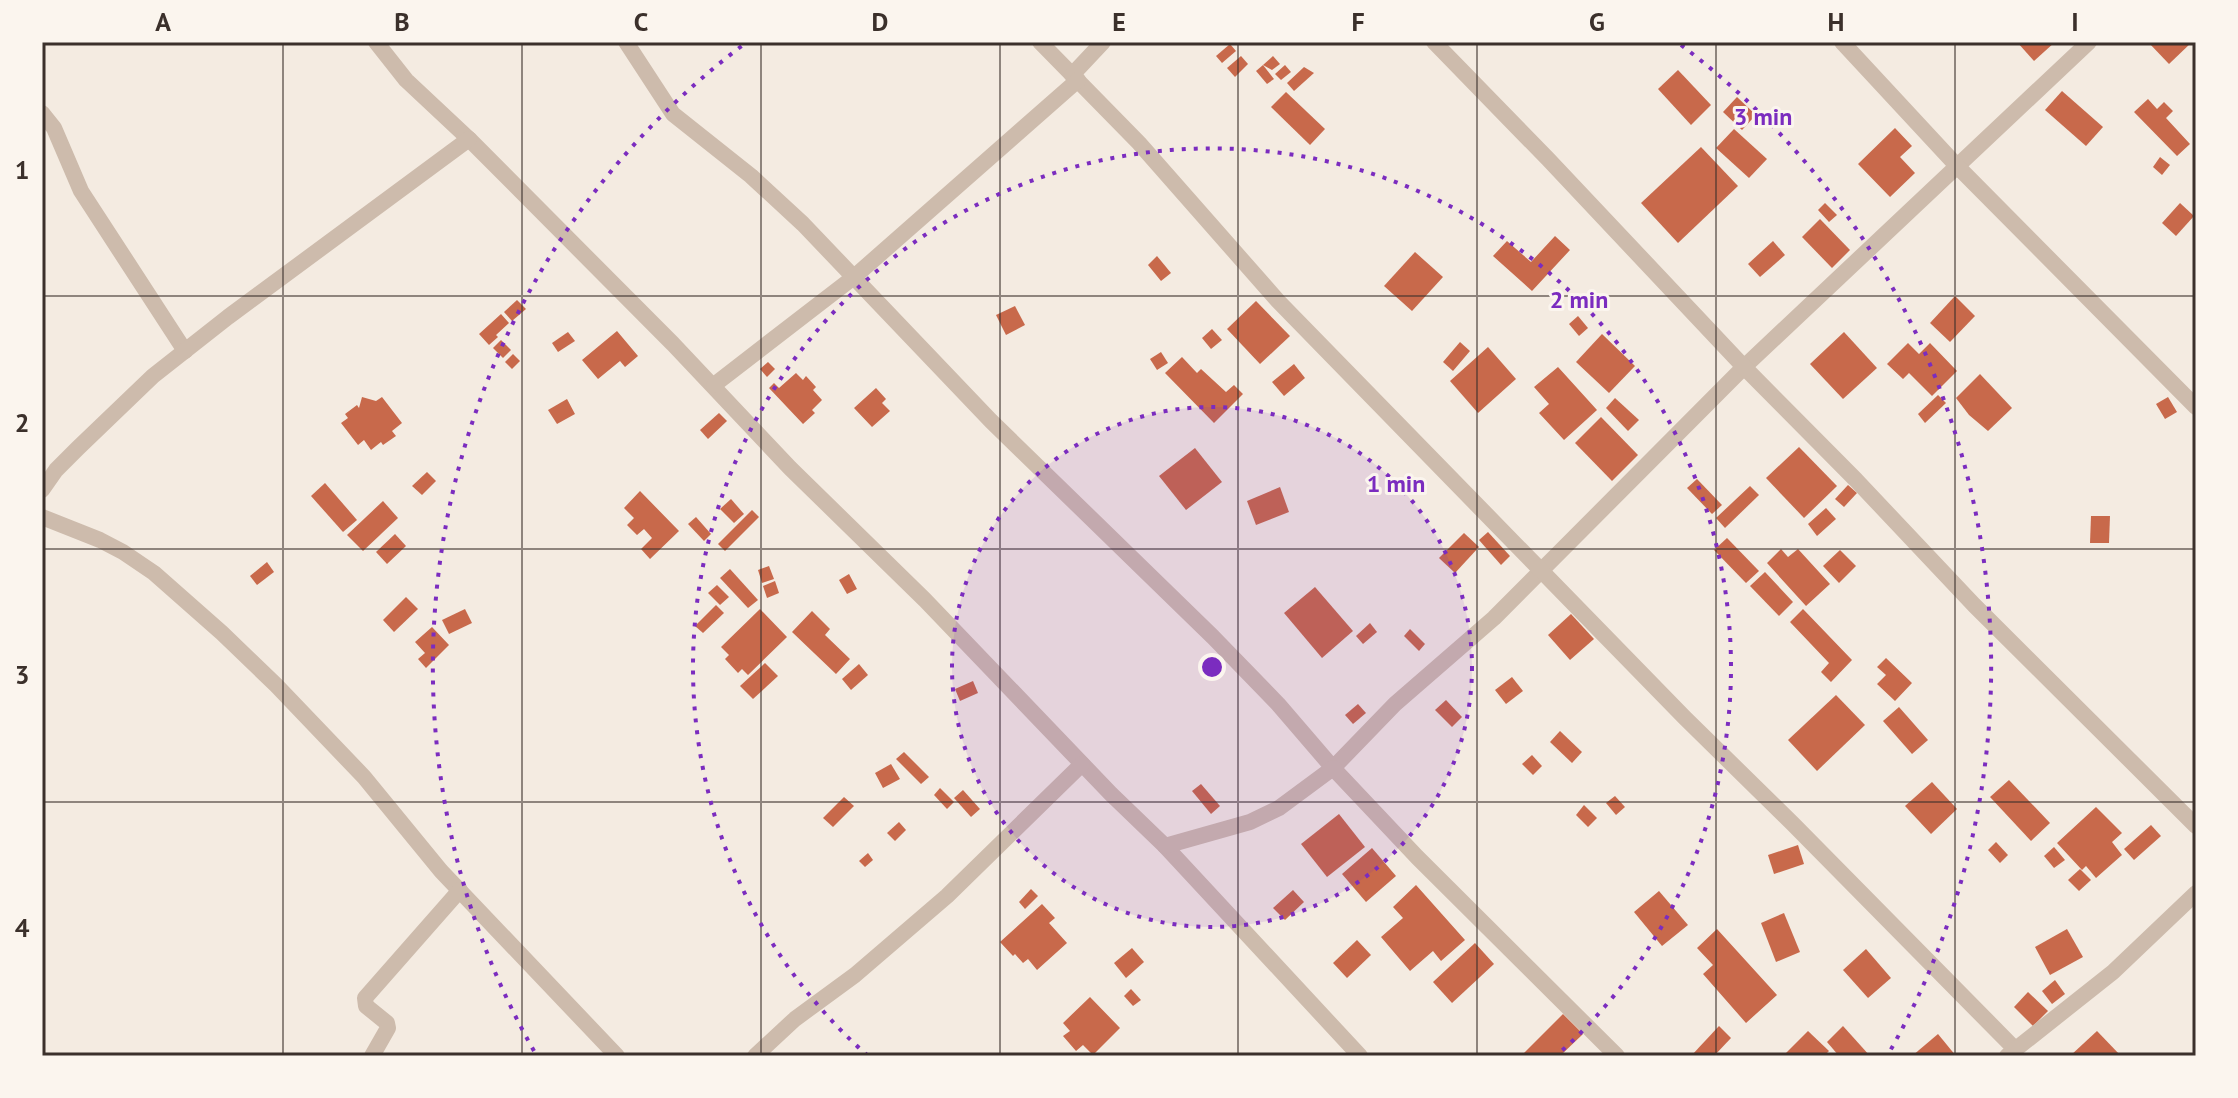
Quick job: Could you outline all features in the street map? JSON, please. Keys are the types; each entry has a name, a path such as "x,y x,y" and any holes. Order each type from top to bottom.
{"street":[{"path":"376,42 406,80 469,139 714,385 790,468 925,600 1165,846 1360,1056"},
{"path":"626,42 673,114 751,176 803,224 991,421 1213,637 1417,857 1617,1056"},
{"path":"1040,42 1139,143 1278,301 1685,718 1814,845 2011,1053 2113,972 2196,893"},
{"path":"714,385 854,277 1075,78 1103,42"},
{"path":"1434,42 1974,605 2196,826"},
{"path":"1842,42 1958,167 2196,407"},
{"path":"1165,846 1250,822 1279,808 1333,768 1395,704 1494,618 1744,367 2089,42"},
{"path":"42,113 54,128 81,191 185,351"},
{"path":"42,490 56,470 153,376 469,139"},
{"path":"42,517 123,552 154,573 196,609 276,685 364,777 460,890 617,1056"},
{"path":"755,1056 795,1019 855,975 947,896 1082,764"},
{"path":"372,1056 388,1028 387,1023 366,1006 365,998 460,890"}],"building":[{"path":"2017,42 2055,42 2034,61"},
{"path":"2148,42 2192,42 2169,64"},
{"path":"1230,44 1236,51 1222,63 1216,56"},
{"path":"1241,56 1248,64 1235,77 1227,68"},
{"path":"1273,56 1280,64 1272,70 1263,65"},
{"path":"1263,65 1274,79 1267,84 1256,71"},
{"path":"1285,65 1291,72 1281,80 1275,74"},
{"path":"1304,67 1314,73 1294,91 1287,83"},
{"path":"1678,70 1711,105 1691,125 1658,89"},
{"path":"2062,91 2103,127 2086,146 2045,110"},
{"path":"1286,92 1325,129 1310,145 1271,107"},
{"path":"1737,97 1756,115 1742,130 1723,112"},
{"path":"2148,99 2157,109 2164,102 2173,111 2166,118 2190,144 2177,156 2134,112"},
{"path":"1895,128 1912,146 1900,157 1915,173 1890,197 1858,164"},
{"path":"1734,129 1767,159 1749,178 1716,148"},
{"path":"1701,147 1738,186 1678,243 1641,203"},
{"path":"2160,157 2170,165 2162,175 2153,167"},
{"path":"1825,203 1837,215 1829,222 1818,210"},
{"path":"2180,203 2194,216 2176,236 2162,223"},
{"path":"1820,219 1850,250 1832,268 1802,237"},
{"path":"1555,236 1570,250 1532,291 1493,256 1507,241 1531,262"},
{"path":"1773,241 1785,255 1760,277 1748,264"},
{"path":"1415,252 1443,277 1412,311 1384,286"},
{"path":"1157,256 1171,273 1161,281 1148,265"},
{"path":"1955,296 1975,316 1950,342 1930,323"},
{"path":"517,300 526,309 512,321 504,312"},
{"path":"1256,301 1290,336 1260,364 1227,329"},
{"path":"1015,306 1025,325 1006,335 996,315"},
{"path":"501,314 509,323 489,345 479,334"},
{"path":"1578,316 1588,328 1579,336 1569,324"},
{"path":"1212,329 1222,340 1211,349 1202,338"},
{"path":"617,331 638,356 625,367 620,361 598,379 582,360"},
{"path":"568,332 575,341 558,352 552,343"},
{"path":"1844,332 1877,368 1843,399 1810,364"},
{"path":"1602,334 1635,366 1609,393 1576,362"},
{"path":"501,340 511,350 503,358 493,348"},
{"path":"1460,342 1470,351 1453,371 1443,362"},
{"path":"1908,343 1919,354 1930,343 1957,371 1932,396 1909,373 1903,379 1887,364"},
{"path":"1488,347 1516,379 1478,413 1450,381"},
{"path":"1161,352 1168,363 1157,370 1150,359"},
{"path":"513,354 520,361 512,369 505,362"},
{"path":"1182,357 1197,373 1201,369 1226,392 1234,385 1243,394 1214,423 1165,373"},
{"path":"768,362 775,369 767,377 760,369"},
{"path":"1294,364 1305,378 1284,396 1272,382"},
{"path":"1558,367 1597,410 1564,440 1539,413 1549,404 1534,387"},
{"path":"796,373 803,380 806,376 822,400 812,410 815,413 803,424 769,388 774,383 779,388"},
{"path":"1980,374 2012,408 1988,431 1969,415 1956,398"},
{"path":"876,388 886,399 882,403 890,411 872,427 854,408"},
{"path":"1938,395 1946,403 1925,423 1918,414"},
{"path":"362,397 376,401 382,397 402,423 392,431 396,436 371,450 364,440 358,445 341,423 348,418 345,414 357,405 359,408"},
{"path":"2168,397 2177,412 2165,419 2156,404"},
{"path":"1615,398 1639,420 1628,431 1606,408"},
{"path":"567,399 575,414 557,424 548,410"},
{"path":"719,413 727,421 708,439 700,430"},
{"path":"1601,417 1638,455 1612,481 1575,443"},
{"path":"1799,447 1837,486 1804,518 1766,478"},
{"path":"1195,448 1222,482 1186,510 1159,476"},
{"path":"427,472 436,481 422,495 412,486"},
{"path":"1697,479 1722,505 1712,514 1687,488"},
{"path":"325,483 357,520 343,532 311,496"},
{"path":"1848,485 1857,493 1844,507 1835,499"},
{"path":"1750,486 1759,495 1725,528 1716,518"},
{"path":"1280,487 1289,512 1256,525 1247,501"},
{"path":"640,491 679,531 650,559 641,549 652,538 644,529 637,535 627,525 634,518 624,508"},
{"path":"731,499 744,514 734,523 720,509"},
{"path":"383,501 398,518 363,551 347,535"},
{"path":"1826,508 1836,519 1817,536 1808,524"},
{"path":"752,510 759,517 725,551 718,544"},
{"path":"2091,516 2110,516 2109,543 2090,543"},
{"path":"696,517 711,534 704,541 688,524"},
{"path":"1488,532 1510,556 1501,565 1479,540"},
{"path":"1464,533 1479,547 1455,573 1439,558"},
{"path":"395,534 406,546 387,564 376,552"},
{"path":"1727,538 1759,571 1746,583 1714,550"},
{"path":"1781,549 1788,557 1798,549 1830,584 1806,606 1767,563"},
{"path":"1840,550 1856,566 1839,583 1823,566"},
{"path":"267,562 274,572 257,585 250,576"},
{"path":"769,566 774,579 762,583 758,570"},
{"path":"730,569 758,600 748,608 720,578"},
{"path":"1765,572 1793,602 1779,616 1750,586"},
{"path":"849,574 857,589 847,594 839,580"},
{"path":"775,581 779,593 767,598 763,586"},
{"path":"717,585 729,597 720,605 708,593"},
{"path":"1315,587 1353,631 1322,658 1284,613"},
{"path":"406,597 418,609 394,632 383,620"},
{"path":"716,605 724,613 703,633 695,626"},
{"path":"465,609 472,623 449,634 442,620"},
{"path":"760,609 787,637 748,675 742,669 738,673 725,659 729,655 721,647"},
{"path":"1803,609 1852,660 1831,682 1821,672 1829,663 1790,622"},
{"path":"812,611 830,629 825,635 850,659 836,674 792,632"},
{"path":"1571,614 1594,639 1570,660 1548,635"},
{"path":"1370,623 1377,632 1363,644 1356,636"},
{"path":"432,627 449,645 426,668 418,659 425,653 415,642"},
{"path":"1410,629 1425,644 1419,651 1404,636"},
{"path":"1886,658 1912,683 1895,701 1877,684 1886,675 1877,667"},
{"path":"765,663 778,676 753,699 740,686"},
{"path":"859,664 868,675 851,690 842,679"},
{"path":"1512,677 1523,691 1506,704 1495,690"},
{"path":"973,681 978,693 960,701 955,689"},
{"path":"1836,695 1865,725 1817,771 1788,740"},
{"path":"1446,700 1462,717 1452,727 1435,710"},
{"path":"1358,704 1366,713 1353,724 1345,715"},
{"path":"1899,707 1928,740 1912,754 1883,721"},
{"path":"1560,731 1582,752 1572,763 1550,742"},
{"path":"904,752 929,777 921,784 896,759"},
{"path":"1532,755 1542,766 1533,775 1522,764"},
{"path":"891,764 900,779 883,788 875,773"},
{"path":"2009,780 2050,823 2031,841 1990,797"},
{"path":"1932,782 1957,809 1931,834 1905,806"},
{"path":"1201,784 1220,806 1211,814 1192,791"},
{"path":"940,788 954,802 947,809 934,795"},
{"path":"963,790 980,809 971,817 954,798"},
{"path":"1615,796 1625,807 1616,815 1606,803"},
{"path":"844,797 854,806 833,827 823,818"},
{"path":"1584,805 1597,818 1588,827 1576,815"},
{"path":"2096,807 2122,833 2112,842 2122,855 2096,878 2086,866 2082,870 2057,843"},
{"path":"1339,814 1365,847 1327,877 1301,844"},
{"path":"899,822 906,830 895,841 887,833"},
{"path":"2151,825 2161,836 2134,860 2124,849"},
{"path":"1996,842 2008,855 2000,863 1988,850"},
{"path":"1798,845 1804,864 1774,874 1768,855"},
{"path":"2054,847 2065,860 2054,868 2044,856"},
{"path":"1372,848 1396,876 1366,902 1342,874"},
{"path":"868,853 873,860 865,867 859,861"},
{"path":"2080,869 2091,880 2079,891 2068,880"},
{"path":"1416,885 1465,940 1441,961 1433,951 1410,971 1381,937 1403,918 1393,907"},
{"path":"1031,889 1038,896 1025,909 1019,902"},
{"path":"1293,890 1304,902 1285,920 1273,908"},
{"path":"1659,891 1688,925 1662,946 1634,912"},
{"path":"1042,904 1055,918 1049,923 1067,943 1037,970 1028,959 1023,963 1000,942"},
{"path":"1784,913 1800,952 1776,962 1761,923"},
{"path":"1717,929 1777,995 1746,1023 1703,974 1713,965 1697,948"},
{"path":"2067,929 2083,957 2050,975 2035,947"},
{"path":"1357,940 1371,955 1347,978 1333,963"},
{"path":"1475,943 1494,964 1452,1003 1433,982"},
{"path":"1132,948 1144,962 1126,978 1114,963"},
{"path":"1866,949 1891,978 1868,998 1843,970"},
{"path":"2055,980 2065,994 2052,1004 2042,991"},
{"path":"1131,989 1141,1000 1133,1006 1124,996"},
{"path":"2028,992 2048,1011 2033,1026 2014,1007"},
{"path":"1090,997 1120,1028 1093,1055 1083,1045 1076,1051 1063,1036 1070,1031 1063,1023"},
{"path":"1563,1014 1583,1034 1560,1056 1521,1056"},
{"path":"1719,1026 1731,1038 1714,1056 1691,1056"},
{"path":"1843,1026 1870,1056 1839,1056 1827,1042"},
{"path":"1808,1031 1829,1051 1824,1056 1783,1056"},
{"path":"2097,1031 2121,1056 2070,1056"},
{"path":"1938,1034 1956,1056 1912,1056"}]}
